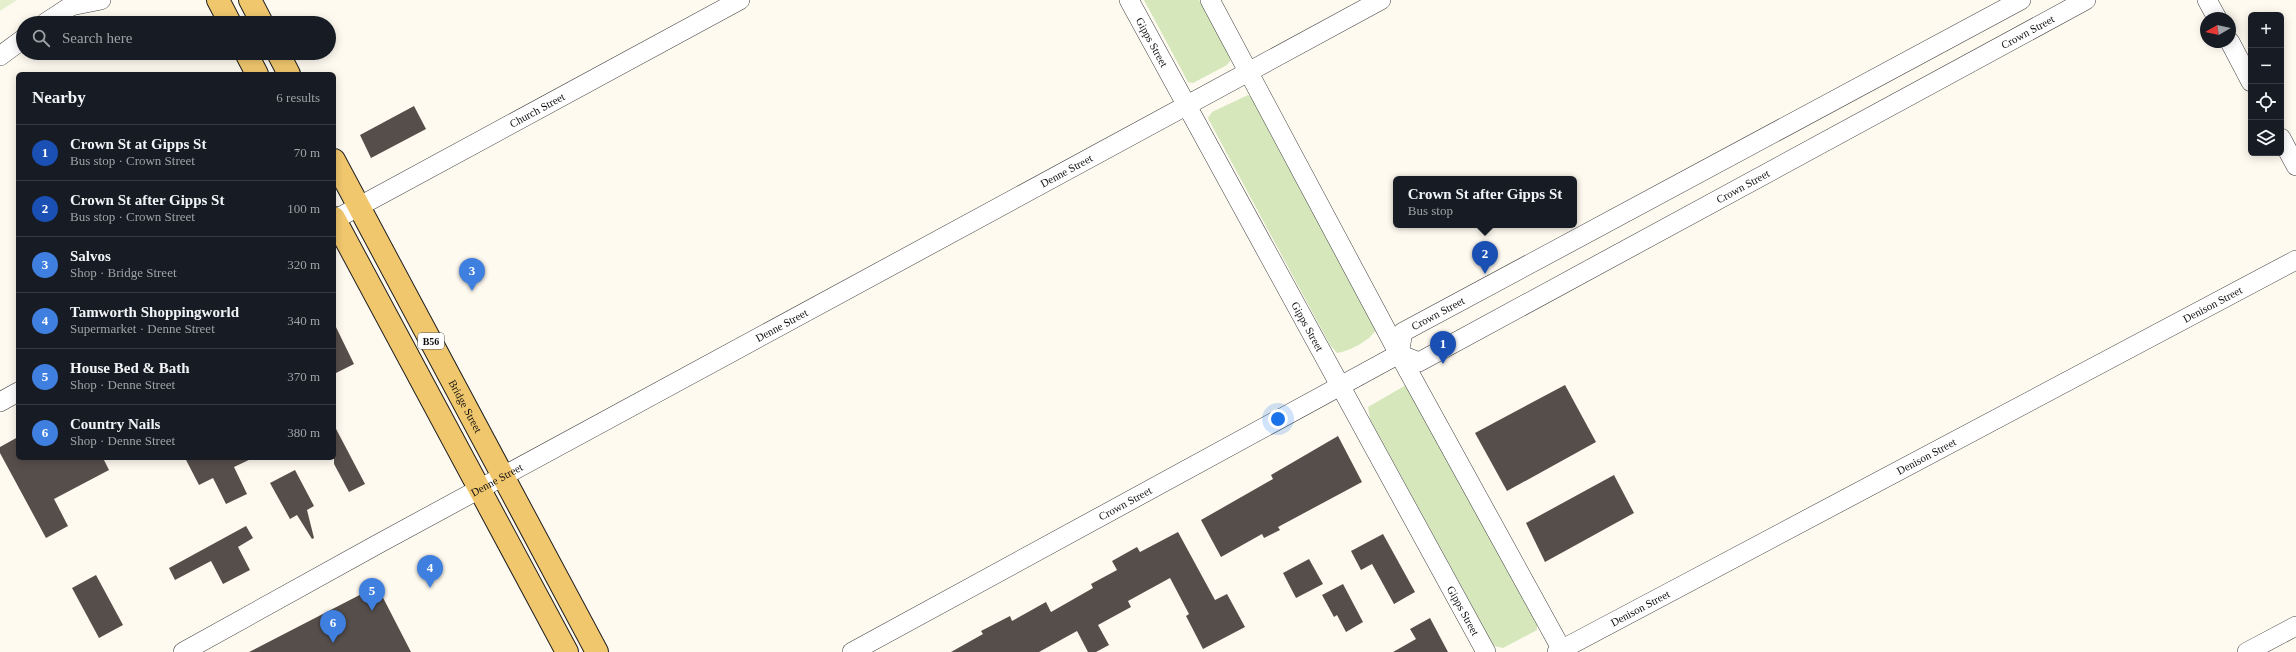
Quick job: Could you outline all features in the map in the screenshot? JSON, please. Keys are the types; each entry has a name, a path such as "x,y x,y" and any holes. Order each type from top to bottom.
{"main road":[{"path":"218,0 226,16"},
{"path":"250,0 258,16"},
{"path":"250,60 256,72"},
{"path":"282,60 288,72"},
{"name":"Bridge Street","path":"336,164 597,652"},
{"name":"B56","path":"336,224 567,652"}],"street":[{"path":"55,16 72,3 101,0"},
{"name":"Church Street","path":"336,219 740,0"},
{"name":"Gipps Street","path":"1130,0 1486,652"},
{"path":"1210,0 1250,71 1399,354 1560,651"},
{"name":"Denne Street","path":"183,652 1381,0"},
{"name":"Crown Street","path":"1399,354 1403,332 2021,0"},
{"name":"Crown Street","path":"852,652 1399,354 1419,362 2086,0"},
{"path":"2207,0 2214,12"},
{"path":"0,56 16,44"},
{"path":"2233,48 2248,76"},
{"path":"2284,144 2296,166"},
{"name":"Denison Street","path":"1560,651 2296,260"},
{"path":"0,402 16,393"},
{"path":"2248,652 2296,626"}],"green space":[{"path":"0,0 17,0 0,11"},
{"path":"1144,0 1199,0 1230,56 1230,61 1227,65 1193,83 1188,82"},
{"path":"1248,95 1252,98 1376,330 1364,342 1348,350 1337,353 1330,345 1208,118 1212,112"},
{"path":"1406,385 1537,623 1537,630 1503,648 1494,646 1370,419 1368,407"}],"building":[{"path":"414,106 426,129 371,158 360,135"},
{"path":"336,327 354,364 336,373"},
{"path":"1565,385 1596,442 1507,491 1475,433"},
{"path":"336,429 365,484 349,492 334,464 334,460 336,460"},
{"path":"1338,436 1362,482 1278,527 1280,530 1264,538 1262,534 1221,557 1201,520 1273,479 1271,475"},
{"path":"16,438 16,460 104,460 109,470 54,499 68,526 46,538 0,453 0,447"},
{"path":"186,460 249,460 234,467 247,494 226,504 213,478 199,485"},
{"path":"295,470 314,506 307,510 314,538 312,539 297,515 290,519 270,483"},
{"path":"1614,475 1634,513 1545,562 1526,523"},
{"path":"246,526 253,538 238,547 250,570 223,584 211,561 175,580 169,568"},
{"path":"1178,532 1215,600 1227,594 1245,627 1203,649 1186,616 1189,614 1170,578 1128,601 1131,607 1098,625 1109,645 1096,652 1088,652 1077,631 1039,652 951,652 983,634 981,631 1010,616 1012,621 1046,602 1051,612 1093,588 1091,584 1117,570 1112,561 1137,547 1140,552"},
{"path":"1383,534 1415,592 1394,604 1372,564 1361,570 1351,551"},
{"path":"1309,559 1323,584 1296,598 1283,573"},
{"path":"96,575 123,625 99,638 72,588"},
{"path":"1343,584 1363,622 1346,632 1337,615 1334,617 1322,595"},
{"path":"377,586 411,652 249,652 348,601"},
{"path":"1430,618 1448,652 1393,652 1416,639 1410,629"}],"place":[{"name":"Crown St after Gipps St","path":"1485,274"},
{"name":"Salvos","path":"472,291"},
{"name":"Crown St at Gipps St","path":"1443,364"},
{"name":"Tamworth Shoppingworld","path":"430,588"},
{"name":"House Bed & Bath","path":"372,611"},
{"name":"Country Nails","path":"333,643"}]}
